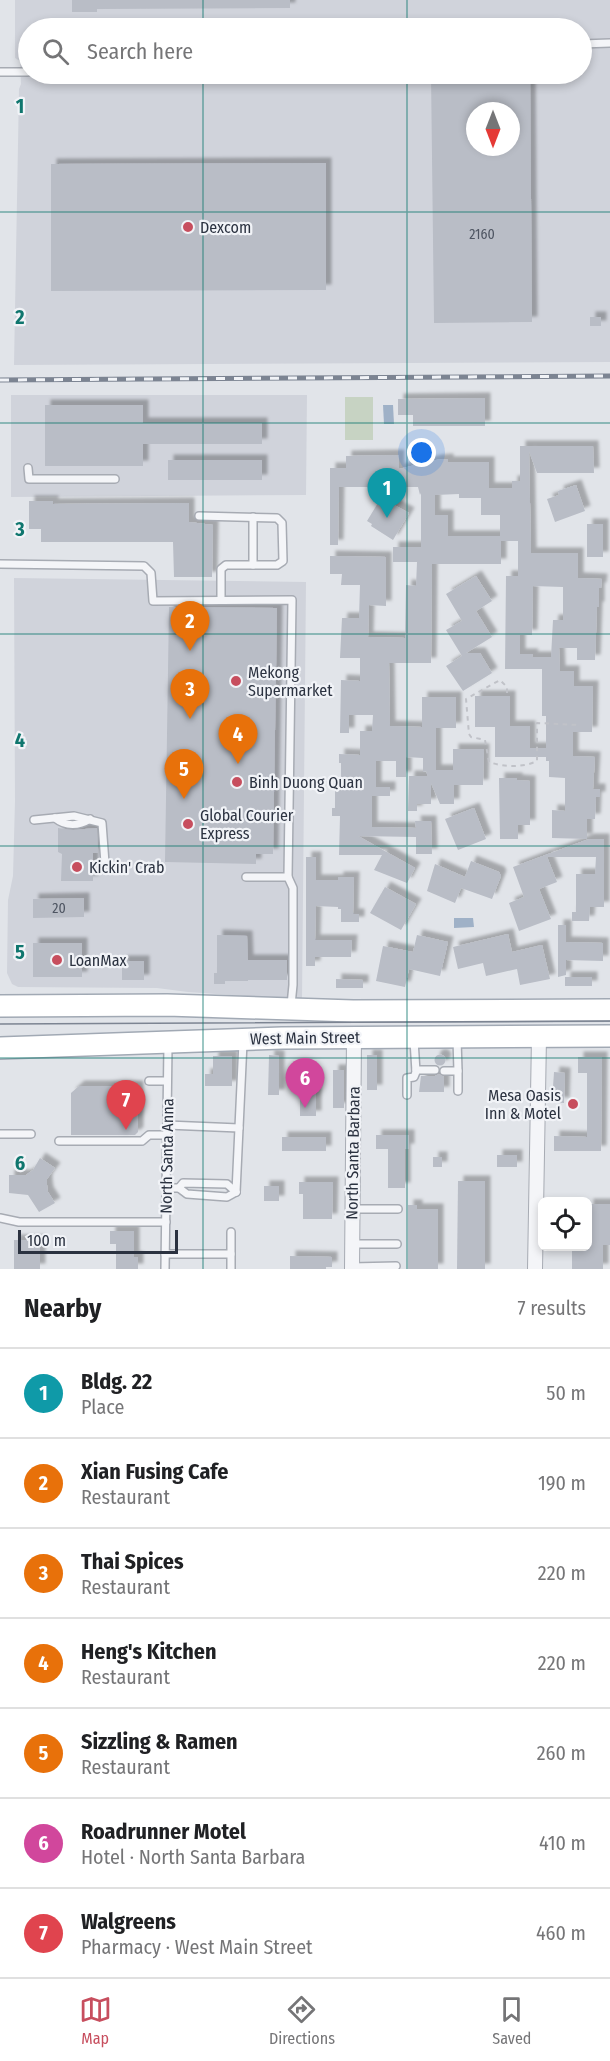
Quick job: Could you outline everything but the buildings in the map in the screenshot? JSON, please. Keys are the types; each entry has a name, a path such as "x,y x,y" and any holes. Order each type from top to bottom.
{"main road":[{"name":"West Main Street","path":"0,1006 166,1005 461,1011 610,1010"},
{"name":"West Main Street","path":"0,1048 354,1037 610,1036"}],"street":[{"name":"North Santa Barbara","path":"352,1268 354,1037"},
{"path":"535,1269 538,1037"}],"lane":[{"path":"592,44 610,44"},
{"path":"0,72 18,72"},
{"path":"28,468 28,479 115,479"},
{"path":"199,516 277,518 282,523 283,561 278,565 226,565 220,569 221,600"},
{"path":"253,518 253,565"},
{"path":"0,564 144,566 151,573 153,601 291,600 288,877 293,888 291,1009"},
{"path":"34,820 74,816 102,823 105,863"},
{"path":"246,877 288,877"},
{"path":"407,1095 407,1078 414,1077 416,1070 414,1037"},
{"path":"457,1037 458,1091"},
{"path":"236,1192 243,1040"},
{"name":"North Santa Anna","path":"165,1269 168,1042"},
{"path":"416,1070 435,1070"},
{"path":"444,1071 458,1071"},
{"path":"149,1081 167,1081"},
{"path":"167,1125 239,1128"},
{"path":"0,1134 31,1134"},
{"path":"59,1140 142,1140 149,1135 167,1135"},
{"path":"179,1188 183,1183 227,1184 236,1192"},
{"path":"166,1188 179,1188 187,1194 227,1197 236,1192"},
{"path":"352,1209 398,1209"},
{"path":"0,1218 19,1222 166,1222"},
{"path":"231,1232 231,1269"},
{"path":"352,1244 397,1244"},
{"path":"165,1254 231,1254"},
{"path":"352,1268 396,1266"}],"path":[{"path":"507,693 507,687 500,680 466,699 469,734 471,737 485,740 489,762 505,765 532,764 537,761 537,723 579,725"}],"shaded area":[{"path":"15,0 610,0 610,362 14,365 19,89 21,84 592,84 592,18 18,18 18,60 15,58"},
{"path":"11,395 307,395 306,495 11,497"},
{"path":"14,578 306,582 302,1000 157,988 18,987 12,984 7,973 8,900 13,876 15,801"}],"green space":[{"path":"345,397 373,397 373,440 345,440"}],"water":[{"path":"383,405 393,405 394,424 384,424"},
{"path":"454,918 473,918 474,927 454,928"}],"tram line":[{"path":"0,1024 610,1021"}],"railway":[{"path":"0,380 610,376"}],"place":[{"name":"Dexcom","path":"188,227"},
{"name":"Bldg. 22","path":"387,518"},
{"name":"Xian Fusing Cafe","path":"190,651"},
{"name":"Mekong Supermarket","path":"236,681"},
{"name":"Thai Spices","path":"190,719"},
{"name":"Heng's Kitchen","path":"238,764"},
{"name":"Binh Duong Quan","path":"237,782"},
{"name":"Sizzling & Ramen","path":"184,799"},
{"name":"Global Courier Express","path":"188,824"},
{"name":"Kickin' Crab","path":"77,867"},
{"name":"LoanMax","path":"57,960"},
{"name":"Mesa Oasis Inn & Motel","path":"573,1104"},
{"name":"Roadrunner Motel","path":"305,1108"},
{"name":"Walgreens","path":"126,1130"}]}
